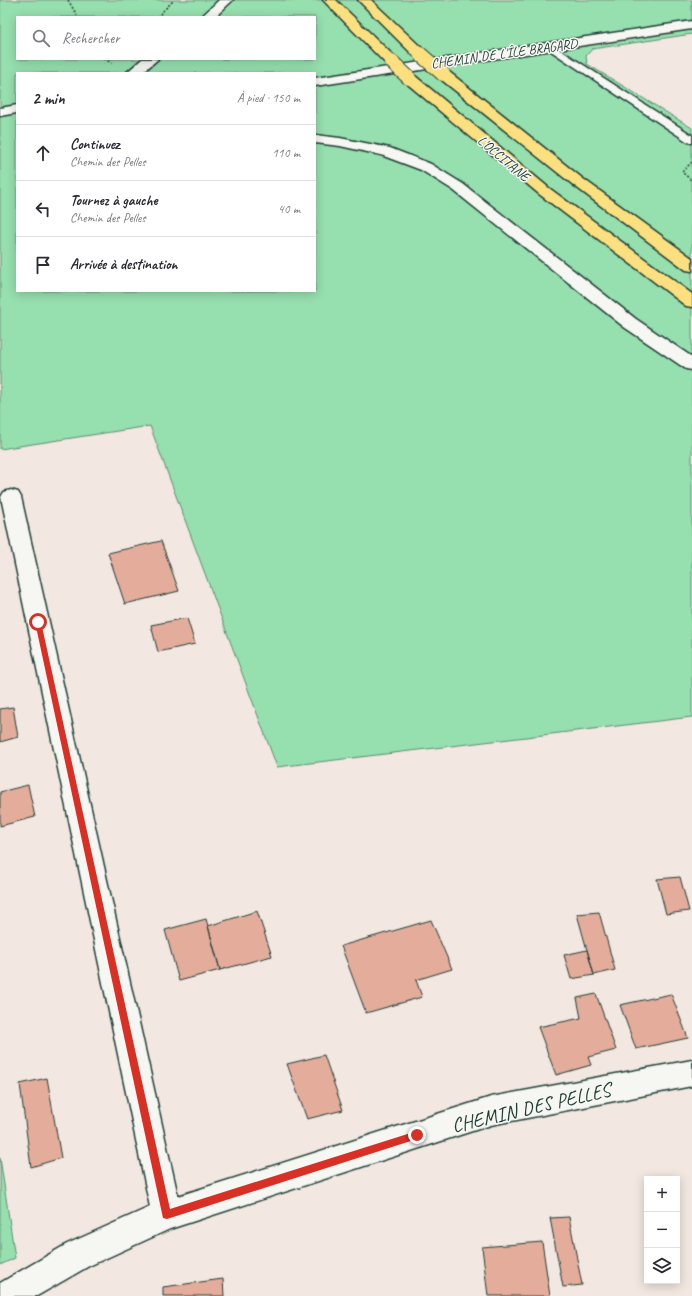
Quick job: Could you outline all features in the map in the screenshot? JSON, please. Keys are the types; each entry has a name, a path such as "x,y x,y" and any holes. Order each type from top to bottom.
{"highway":[{"name":"L'OCCITANE","path":"329,0 409,78 544,191 692,302"},
{"name":"L'OCCITANE","path":"364,0 443,74 577,181 692,266"}],"street":[{"path":"208,16 227,0"},
{"name":"CHEMIN DE L'ÎLE BRAGARD","path":"316,82 692,25"},
{"path":"134,72 150,60"},
{"path":"0,112 16,109"},
{"path":"316,139 340,142 385,151 426,167 458,187 630,323 692,365"},
{"path":"11,497 167,1214"},
{"name":"CHEMIN DES PELLES","path":"6,1296 78,1255 167,1214 491,1111 692,1073"}],"lane":[{"path":"551,47 692,140"}],"path":[{"path":"68,0 77,16"},
{"path":"158,16 174,0"},
{"path":"692,162 682,172 692,181"}],"green space":[{"path":"0,0 692,0 692,34 592,49 586,56 587,64 692,128 692,717 277,767 150,426 0,449"},
{"path":"0,1158 15,1258 0,1265"}],"building":[{"path":"161,541 179,591 125,604 108,553"},
{"path":"187,618 195,644 158,652 151,625"},
{"path":"13,707 18,737 0,742 0,709"},
{"path":"28,785 35,817 0,826 0,792"},
{"path":"680,877 689,911 666,914 657,879"},
{"path":"257,911 272,956 220,970 208,926"},
{"path":"599,912 615,970 594,975 577,914"},
{"path":"206,919 220,970 179,981 165,930"},
{"path":"431,920 452,969 416,980 422,997 366,1013 341,946"},
{"path":"587,950 594,975 571,979 564,955"},
{"path":"596,994 616,1050 588,1057 591,1065 556,1075 538,1027 581,1018 577,998"},
{"path":"671,994 688,1038 636,1049 620,1005"},
{"path":"324,1055 343,1110 307,1119 287,1064"},
{"path":"47,1078 61,1158 31,1167 20,1084"},
{"path":"569,1217 582,1285 563,1287 550,1218"},
{"path":"542,1242 550,1296 488,1296 482,1247"},
{"path":"223,1279 224,1296 163,1296 163,1287"}],"route":[{"path":"38,622 167,1214 417,1135"}]}
